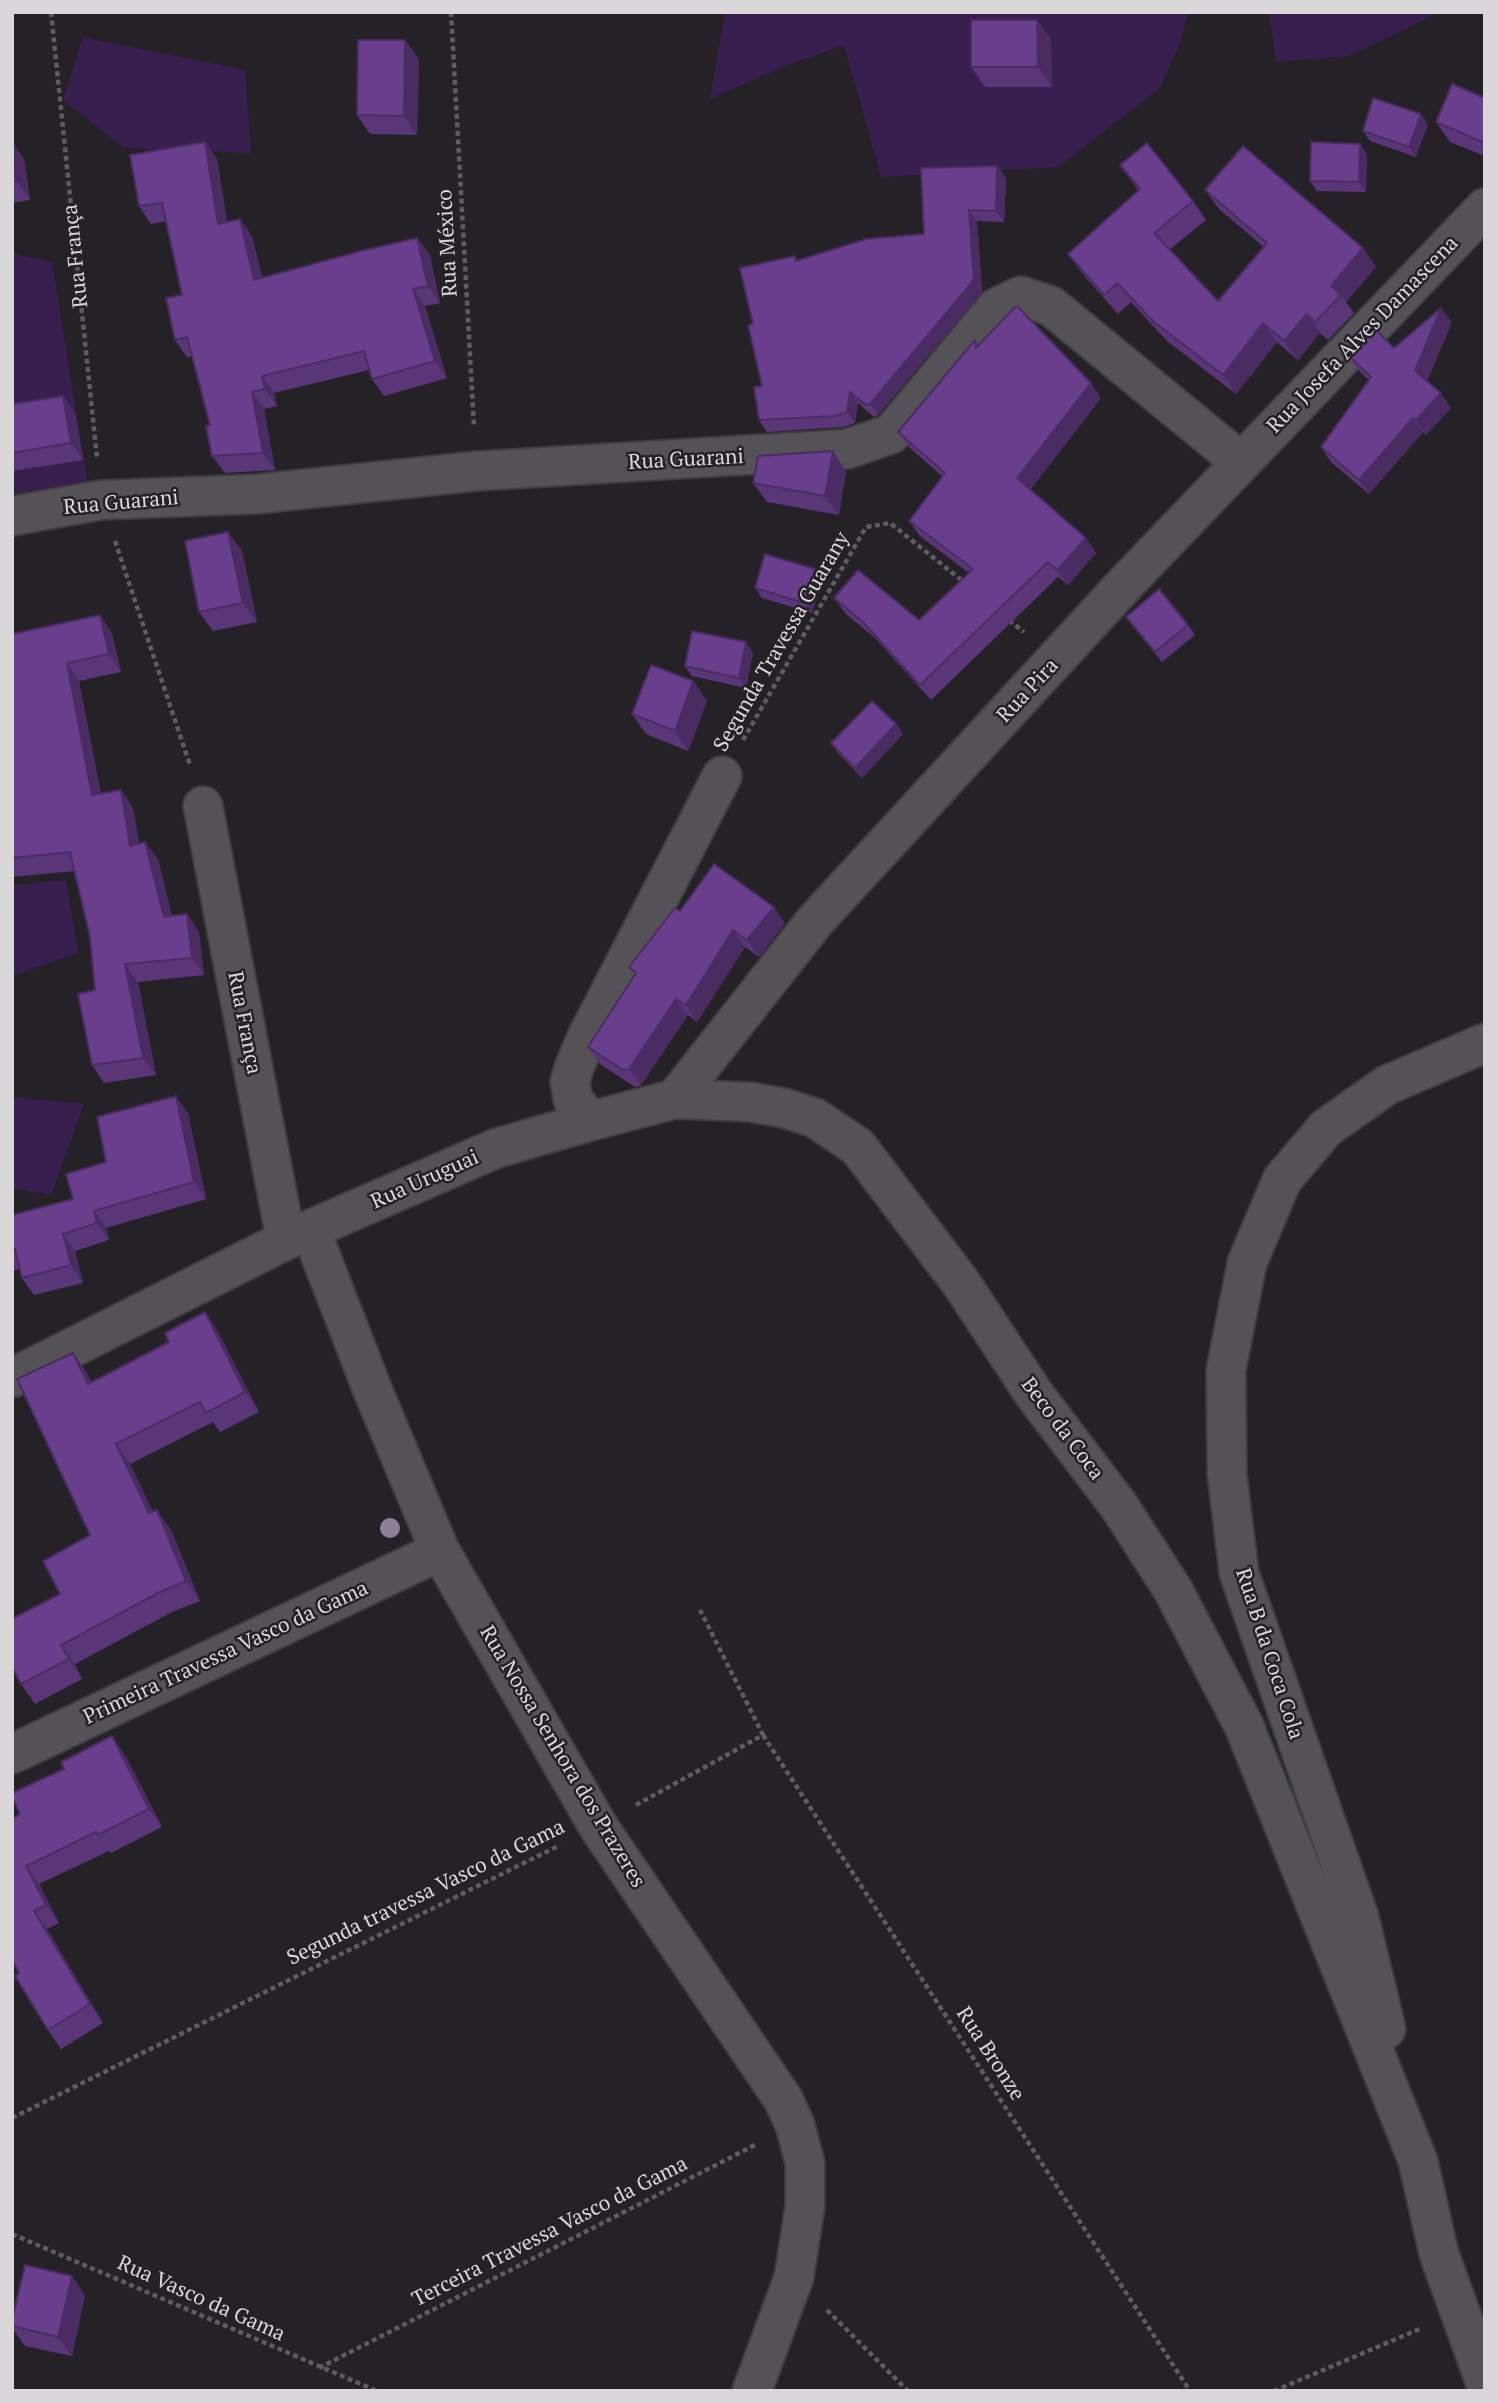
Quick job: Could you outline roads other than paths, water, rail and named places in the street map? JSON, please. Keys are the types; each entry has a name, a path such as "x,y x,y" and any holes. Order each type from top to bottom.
{"street":[{"name":"Rua Josefa Alves Damascena","path":"1241,462 1485,208"},
{"name":"Rua Guarani","path":"12,516 102,500 257,494 477,471 847,449 891,434 996,308 1021,296 1051,306 1241,462"},
{"name":"Rua Pira","path":"675,1099 815,922 1241,462"},
{"path":"591,1121 573,1100 570,1082 574,1068 586,1039 722,776"},
{"name":"Rua França","path":"203,806 298,1236"},
{"name":"Rua B da Coca Cola","path":"1485,1043 1387,1085 1326,1128 1282,1180 1247,1263 1227,1370 1227,1474 1239,1573 1359,1917 1439,2254 1485,2381"},
{"name":"Rua Uruguai","path":"12,1378 298,1236 497,1148 591,1121 675,1099 750,1102 784,1108 815,1118 858,1147"},
{"name":"Beco da Coca","path":"858,1147 961,1283 1034,1394 1119,1506 1173,1590 1244,1726"},
{"name":"Rua Nossa Senhora dos Prazeres","path":"298,1236 373,1391 440,1551 598,1826 783,2099 795,2125 805,2163 805,2206 794,2277 752,2391"},
{"name":"Primeira Travessa Vasco da Gama","path":"12,1754 440,1551"},
{"name":"Rua B da Coca Cola","path":"1244,1726 1418,2161"}]}
